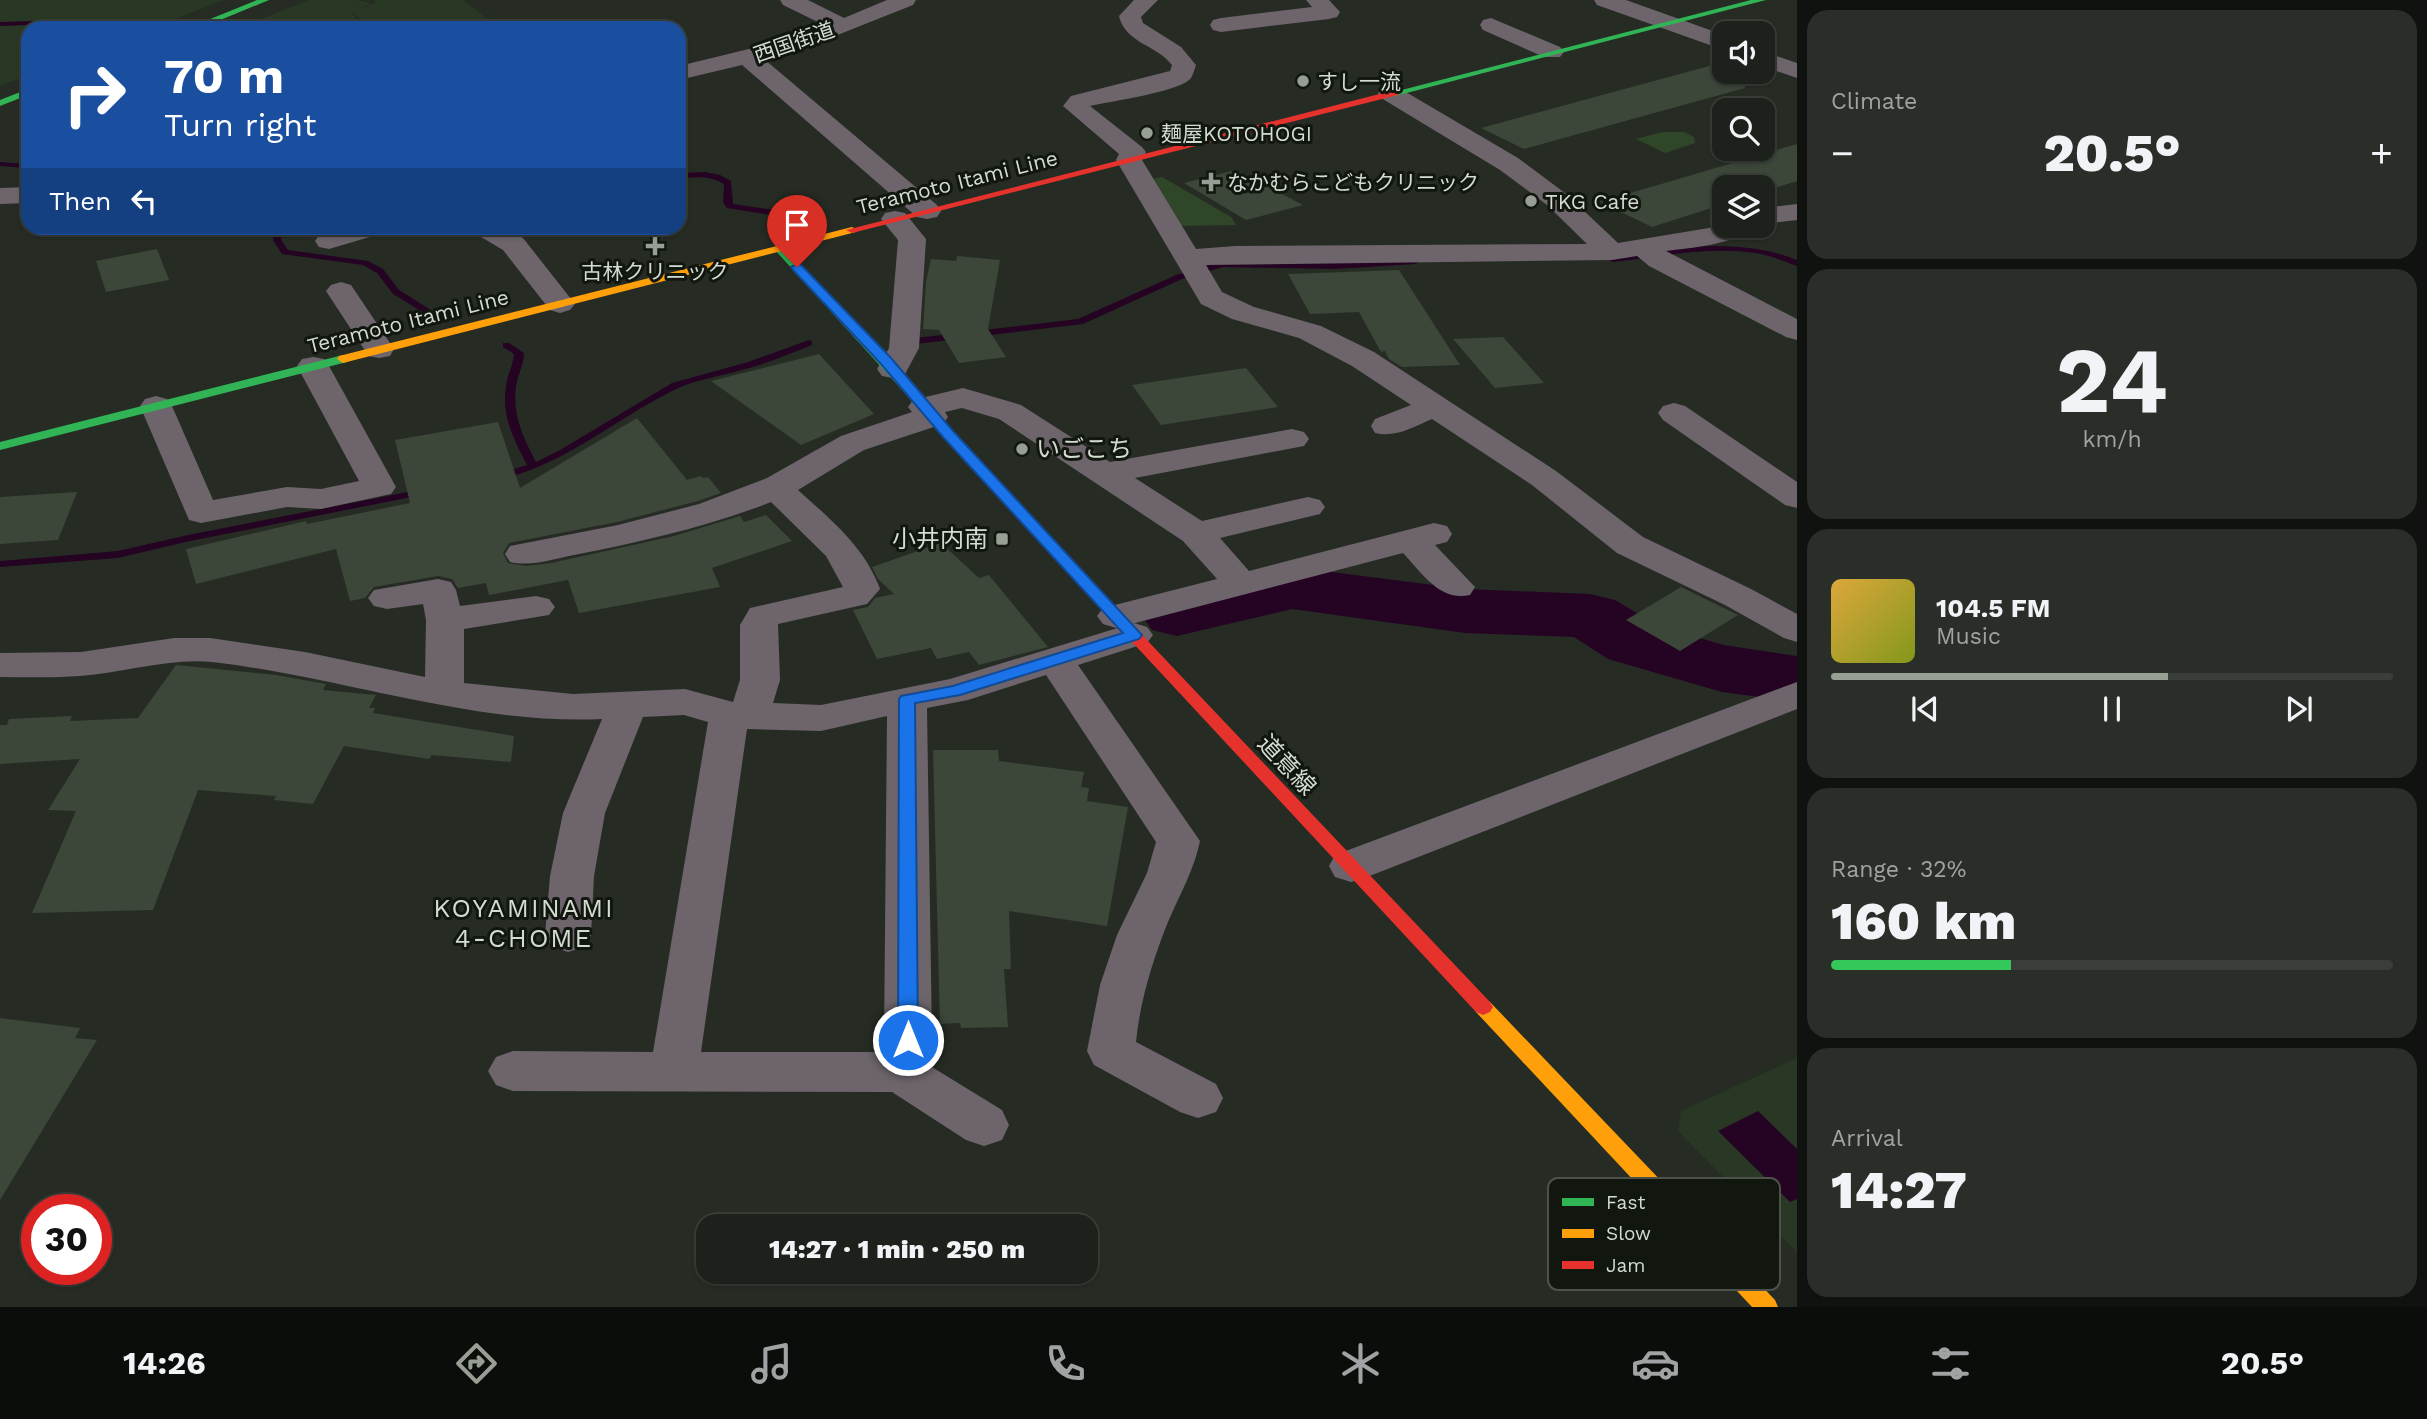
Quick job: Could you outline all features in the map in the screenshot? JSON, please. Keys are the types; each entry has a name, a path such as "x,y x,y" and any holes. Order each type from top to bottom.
{"main road":[{"path":"211,21 265,0"},
{"name":"Teramoto Itami Line","path":"0,446 1762,0"},
{"path":"0,103 21,95"},
{"name":"道意線","path":"779,248 893,369 928,412 1125,626 1646,1178"},
{"name":"道意線","path":"1751,1290 1767,1307"}],"street":[{"path":"792,0 841,25"},
{"name":"西国街道","path":"686,71 748,58 905,0"},
{"path":"1147,0 1130,16 1131,24 1138,32 1175,53 1184,65 1181,75 1164,82 1080,101 1074,106 1133,152 1129,160 1210,298 1225,307 1310,332 1363,359 1544,478 1630,545 1738,597 1797,630"},
{"path":"1221,25 1329,12 1317,0"},
{"path":"1605,0 1712,39"},
{"path":"1492,28 1552,52"},
{"path":"748,58 927,211"},
{"path":"1775,63 1797,71"},
{"path":"1390,93 1509,164 1556,200 1612,252"},
{"path":"0,196 21,195"},
{"path":"1775,215 1797,212"},
{"path":"893,369 904,348 912,239 895,219"},
{"path":"329,241 348,235"},
{"path":"498,235 513,244 560,304"},
{"path":"1186,258 1235,254 1612,252 1712,236"},
{"path":"1644,248 1659,260 1797,331"},
{"path":"341,291 379,349"},
{"path":"156,406 201,513 287,497 321,499 379,487 313,366"},
{"path":"523,554 660,526 739,502 776,488 827,455 962,398 1010,412 1106,472 1196,533 1239,582"},
{"path":"1387,426 1435,406"},
{"path":"1674,414 1797,498"},
{"path":"1106,472 1270,437"},
{"path":"674,1071 739,715 760,680 759,625 763,616 854,596 862,589 859,577 846,557 776,488"},
{"path":"1196,533 1308,507"},
{"path":"0,665 81,664 174,650 210,650 305,664 444,694 541,705 685,702 739,715 821,718 954,691 1055,660 1125,626 1336,548 1422,537 1457,587"},
{"path":"387,598 438,590 445,620 444,694"},
{"path":"445,620 536,607"},
{"path":"1055,660 1178,841 1173,867 1141,935 1112,1027 1111,1051 1198,1098"},
{"path":"1352,866 1797,695"},
{"path":"901,1072 908,1040 907,699"},
{"path":"568,935 572,876 584,813 628,705"},
{"path":"513,1071 901,1072 984,1125"}],"shaded area":[{"path":"0,0 224,0 169,21 21,21 21,78 0,86"},
{"path":"309,0 355,0 371,3 356,10 377,2 373,0 463,0 490,21 363,21 351,11 358,21 256,21"},
{"path":"1662,132 1684,132 1694,137 1695,143 1665,153 1636,139"},
{"path":"1162,177 1231,217 1236,225 1180,226 1153,179"},
{"path":"1797,1058 1797,1252 1780,1235 1780,1178 1724,1178 1678,1131 1681,1111"},
{"path":"1758,1111 1797,1149 1797,1199 1790,1202 1780,1192 1780,1178 1766,1178 1718,1131"}],"building":[{"path":"1712,65 1712,84 1744,84 1745,88 1524,149 1481,128"},
{"path":"1797,144 1797,181 1775,188 1775,175 1712,175 1712,208 1652,227 1600,202 1739,161 1775,161 1775,150"},
{"path":"1236,170 1303,205 1246,220 1184,183"},
{"path":"157,249 169,280 106,292 96,261"},
{"path":"957,256 1000,260 988,329 1006,357 959,363 939,330 923,329 926,282 931,259 956,261"},
{"path":"1399,270 1460,365 1402,367 1389,359 1385,351 1381,352 1359,312 1310,314 1288,274"},
{"path":"1503,337 1544,383 1495,388 1453,339"},
{"path":"819,354 874,414 801,445 711,381"},
{"path":"1246,368 1278,407 1161,425 1132,385"},
{"path":"637,418 687,480 708,477 721,493 617,522 509,543 503,553 508,563 526,566 551,563 674,536 740,516 744,522 766,515 792,541 712,568 720,587 579,613 568,580 489,595 486,583 458,588 452,579 438,576 374,587 365,598 350,601 336,549 196,584 186,549 306,521 307,524 410,503 395,440 498,422 520,488"},
{"path":"77,492 58,540 0,544 0,497"},
{"path":"941,543 979,578 989,575 1048,647 979,665 969,652 937,659 931,648 877,659 853,610 868,607 875,598 894,594 878,579 872,567"},
{"path":"1681,587 1738,615 1680,651 1626,620"},
{"path":"176,665 276,675 326,684 323,690 376,695 369,708 375,708 373,713 514,736 511,762 432,755 429,759 344,746 313,804 274,800 276,796 198,790 153,910 32,913 76,811 48,810 80,759 0,764 0,725 7,725 9,719 72,716 70,721 138,718"},
{"path":"933,750 998,750 999,761 1084,772 1081,787 1089,788 1087,801 1128,807 1107,926 1009,911 1011,969 1004,969 1008,1027 961,1028 960,1023 940,1024"},
{"path":"0,1018 80,1028 75,1038 97,1040 0,1200"}],"waterway":[{"path":"0,24 21,23"},
{"path":"0,164 21,166"},
{"path":"686,175 705,174 728,183 727,202 730,206 802,217"},
{"path":"278,235 277,240 285,252 365,263 380,271 396,292 429,312"},
{"path":"1613,259 1731,249 1754,250 1797,263"},
{"path":"916,341 1080,322 1179,277 1223,264 1335,266 1413,262"},
{"path":"533,467 585,440 666,390 694,379 751,365 809,343"},
{"path":"506,345 519,353 511,384 511,417 533,467"},
{"path":"499,477 533,467"},
{"path":"0,564 118,554 423,492"},
{"path":"1177,614 1292,588 1465,611 1590,616 1634,643 1722,668 1781,676"}],"traffic: fast":[{"path":"211,21 265,0"},
{"path":"1395,93 1762,0"},
{"path":"0,103 21,95"},
{"path":"779,248 1086,584"},
{"path":"0,446 343,359"}],"traffic: slow":[{"path":"343,359 852,230"},
{"path":"1483,1007 1645,1178"},
{"path":"1751,1290 1767,1307"}],"traffic: jam":[{"path":"852,230 1395,93"},
{"path":"1086,584 1483,1007"}],"place":[{"name":"すし一流","path":"1303,81"},
{"name":"麺屋KOTOHOGI","path":"1147,133"},
{"name":"なかむらこどもクリニック","path":"1211,182"},
{"name":"TKG Cafe","path":"1531,201"},
{"name":"古林クリニック","path":"655,246"},
{"name":"いごこち","path":"1022,449"},
{"name":"小井内南","path":"1002,539"}],"district":[{"name":"KOYAMINAMI 4-CHOME","path":"524,923"}],"route":[{"path":"797,267 886,361 932,417 1134,635 954,691 907,699 908,1040"}]}
